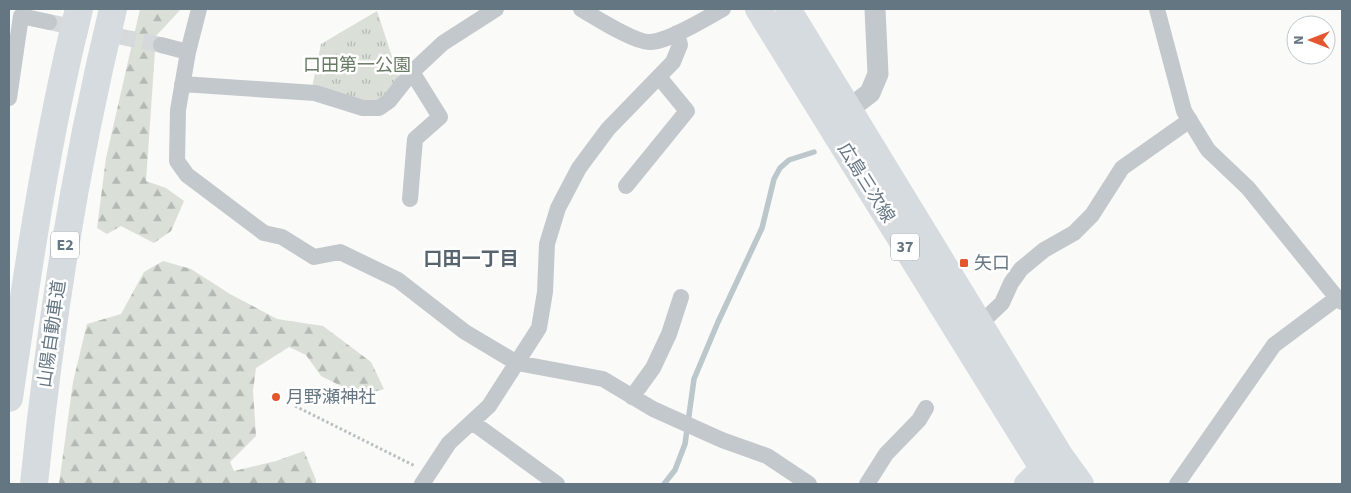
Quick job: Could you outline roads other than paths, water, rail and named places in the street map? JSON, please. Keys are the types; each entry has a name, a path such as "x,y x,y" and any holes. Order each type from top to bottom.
{"highway":[{"name":"山陽自動車道","path":"9,398 35,221 68,52 79,9"},
{"name":"山陽自動車道","path":"34,484 40,423 68,227 101,60 114,9"}],"main road":[{"name":"広島三次線","path":"758,9 839,116 980,324 1045,473"},
{"name":"広島三次線","path":"788,9 839,116 1045,473 1081,484"}],"street":[{"path":"199,9 188,52 178,110 177,161 187,175 264,232 282,237 314,257 340,252 398,280 465,332 517,364 603,379 653,409 713,436 767,456 809,484"},
{"path":"182,84 315,93 363,108 379,108 389,101 412,72 443,43 496,9"},
{"path":"581,9 636,39 649,43 665,38 723,9"},
{"path":"839,116 870,93 878,74 875,9"},
{"path":"1157,9 1184,111 1208,150 1248,188 1339,300 1274,345 1177,484"},
{"path":"9,98 21,16 49,22"},
{"path":"425,479 449,443 489,406 539,328 546,292 547,244 558,208 579,168 608,129 673,62 680,45 677,32"},
{"path":"161,46 188,52"},
{"path":"410,199 415,139 440,117 412,72"},
{"path":"626,186 687,111 659,77"},
{"path":"980,324 1002,303 1011,283 1021,269 1044,250 1074,233 1092,215 1122,168 1190,120"},
{"path":"632,397 653,368 669,334 681,297"},
{"path":"867,484 886,454 919,420 926,408"},
{"path":"472,422 557,484"}],"waterway":[{"path":"664,484 675,470 685,444 694,379 718,322 762,228 774,179 780,168 789,160 814,152"}],"tunnel":[{"path":"49,22 161,45"}],"place":[{"name":"矢口","path":"964,263"},
{"name":"月野瀬神社","path":"276,397"}],"district":[{"name":"口田一丁目","path":"471,259"}],"park label":[{"name":"口田第一公園","path":"357,65"}]}
